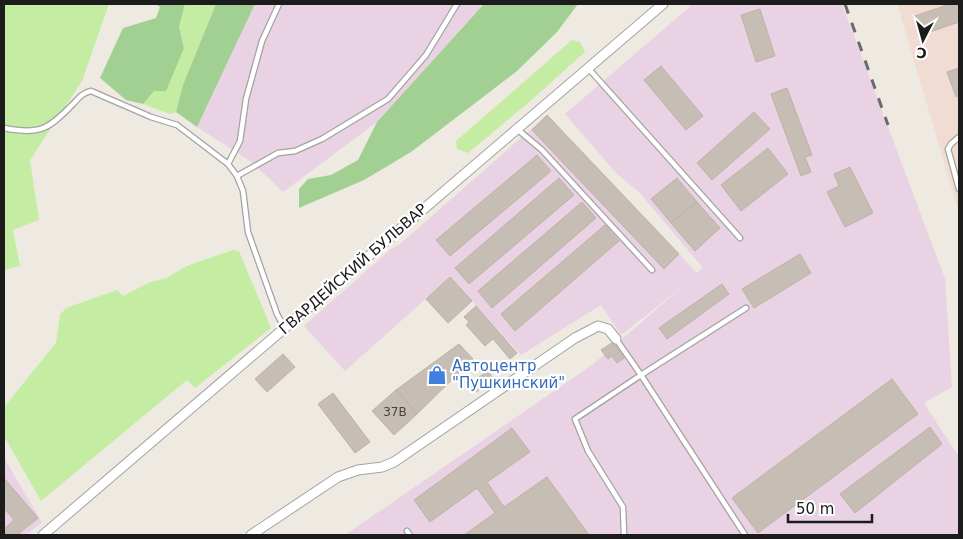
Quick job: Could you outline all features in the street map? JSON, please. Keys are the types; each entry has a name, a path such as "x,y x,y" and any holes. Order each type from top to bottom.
{"street":[{"name":"ГВАРДЕЙСКИЙ БУЛЬВАР","path":"43,535 663,4"},
{"path":"251,535 338,477 358,470 382,467 394,462 575,338 598,326 608,329 616,339"}],"lane":[{"path":"228,164 240,141 246,99 260,51 279,4"},
{"path":"237,176 278,153 295,151 322,139 388,99 426,55 457,4"},
{"path":"588,68 740,238"},
{"path":"4,128 38,131 54,122 84,93 91,91 150,117 177,125 228,164 237,176 243,191 248,232 277,314 284,328"},
{"path":"517,129 542,150 652,270"},
{"path":"959,137 948,149 959,189"},
{"path":"624,535 623,507 588,451 575,418 746,308"},
{"path":"616,339 641,374 745,535"}],"shaded area":[{"path":"255,4 484,4 377,122 283,192 252,162 197,127"},
{"path":"693,4 842,4 945,279 952,387 924,403 959,457 959,535 345,535 592,365 682,287 621,335 601,305 521,355 450,277 345,371 304,326 547,115 697,273 703,268 639,192 616,173 565,114"},
{"path":"898,4 959,4 959,213 899,10"},
{"path":"4,458 42,522 26,535 4,535"}],"green space":[{"path":"4,4 109,4 82,81 30,160 39,220 13,230 20,266 4,270"},
{"path":"155,4 185,4 179,27 184,48 166,91 154,91 143,104 126,100 100,78 123,28 156,18 160,7"},
{"path":"185,4 216,4 183,85 176,112 170,114 143,104 184,48 179,27"},
{"path":"216,4 255,4 197,127 176,112 183,85"},
{"path":"484,4 578,4 557,32 516,72 411,152 364,180 299,208 299,189 308,179 331,175 358,160 377,122"},
{"path":"572,40 580,42 585,52 468,153 457,149 456,141"},
{"path":"233,250 239,251 271,328 195,388 187,380 41,501 4,436 4,407 56,343 60,315 66,308 117,290 123,296 148,283 166,278 189,265"}],"building":[{"path":"950,4 959,4 959,22 921,35 915,16"},
{"path":"760,9 775,56 756,62 741,15"},
{"path":"661,66 703,116 686,130 644,80"},
{"path":"959,68 959,95 956,97 947,72"},
{"path":"787,88 812,155 805,157 811,172 801,176 771,94"},
{"path":"754,112 770,129 712,180 697,163"},
{"path":"547,115 679,254 664,269 532,130"},
{"path":"768,148 788,174 741,211 721,185"},
{"path":"537,155 551,171 450,256 436,240"},
{"path":"850,167 873,213 845,227 827,192 839,186 834,174"},
{"path":"559,178 574,195 469,284 455,268"},
{"path":"677,178 697,202 671,223 651,199"},
{"path":"582,202 596,218 492,308 478,291"},
{"path":"697,202 720,228 695,251 671,223"},
{"path":"605,225 619,241 515,331 501,314"},
{"path":"800,254 811,273 754,308 742,289"},
{"path":"450,277 472,301 448,323 426,299"},
{"path":"722,284 729,294 667,339 659,328"},
{"path":"476,306 517,353 510,359 493,339 485,346 466,325 469,322 464,317"},
{"path":"613,342 624,358 617,363 612,356 608,359 601,350"},
{"name":"Автоцентр \"Пушкинский\"","path":"459,344 473,359 417,414 396,390"},
{"path":"283,354 295,367 267,392 255,379"},
{"path":"488,371 494,380 476,392 470,383"},
{"path":"892,379 918,414 758,533 732,498"},
{"path":"396,390 417,414 394,435 372,411"},
{"path":"333,393 370,442 355,453 318,404"},
{"path":"930,427 942,444 855,513 840,494"},
{"path":"512,428 530,452 487,482 504,507 547,477 589,535 464,535 495,513 477,488 430,522 414,500"},
{"path":"4,478 38,518 17,535 4,535 4,529 14,520 4,508"}],"railway":[{"path":"845,4 888,125"}],"place":[{"name":"Автоцентр \"Пушкинский\"","path":"437,375"}]}
